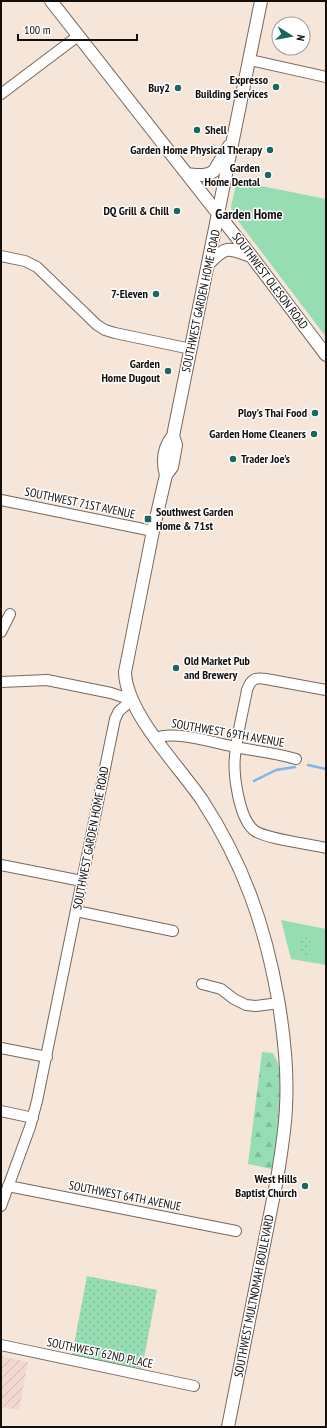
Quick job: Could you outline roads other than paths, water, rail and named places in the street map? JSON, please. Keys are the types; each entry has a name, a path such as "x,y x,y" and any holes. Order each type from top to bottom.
{"main road":[{"name":"SOUTHWEST OLESON ROAD","path":"51,1 252,256 326,355"},
{"name":"SOUTHWEST GARDEN HOME ROAD","path":"132,700 126,685 125,666 166,475 163,465 167,443 174,436 262,1"},
{"path":"187,174 207,175 214,171 234,136"},
{"path":"209,263 219,253 226,249 231,249 252,256"},
{"name":"SOUTHWEST MULTNOMAH BOULEVARD","path":"132,700 144,722 204,804 217,824 237,861 255,905 264,933 271,960 283,1032 286,1070 286,1108 283,1140 276,1187 228,1427"}],"street":[{"path":"1,94 78,36"},
{"path":"250,60 326,77"},
{"path":"1,256 25,261 36,267 97,325 105,330 191,349"},
{"name":"SOUTHWEST 71ST AVENUE","path":"1,500 153,531"},
{"path":"1,632 10,614"},
{"path":"326,690 266,679 254,679 250,683 247,690 235,757 238,794 244,815 251,828 263,835 326,848"},
{"path":"1,682 47,680 112,693 132,700"},
{"name":"SOUTHWEST GARDEN HOME ROAD","path":"1,1206 33,1118 115,719 119,711 132,700"},
{"name":"SOUTHWEST 69TH AVENUE","path":"156,738 162,736 173,736 219,743 296,759"},
{"path":"1,865 82,881"},
{"path":"76,911 173,931"},
{"path":"202,984 221,989 234,999 246,1005 256,1006 279,1003"},
{"path":"1,1048 46,1057"},
{"path":"1,1111 33,1118"},
{"name":"SOUTHWEST 64TH AVENUE","path":"8,1186 236,1230"},
{"name":"SOUTHWEST 62ND PLACE","path":"1,1345 194,1386"}],"waterway":[{"path":"308,765 326,769"},
{"path":"254,781 276,770 295,767"}],"place":[{"name":"Expresso Building Services","path":"276,87"},
{"name":"Buy2","path":"178,88"},
{"name":"Shell","path":"197,130"},
{"name":"Garden Home Physical Therapy","path":"270,150"},
{"name":"Garden Home Dental","path":"268,175"},
{"name":"DQ Grill & Chill","path":"177,211"},
{"name":"7-Eleven","path":"156,294"},
{"name":"Garden Home Dugout","path":"168,371"},
{"name":"Ploy's Thai Food","path":"315,413"},
{"name":"Garden Home Cleaners","path":"314,434"},
{"name":"Trader Joe's","path":"233,459"},
{"name":"Southwest Garden Home & 71st","path":"148,519"},
{"name":"Old Market Pub and Brewery","path":"176,668"},
{"name":"West Hills Baptist Church","path":"305,1186"}],"district":[{"name":"Garden Home","path":"249,214"}]}
